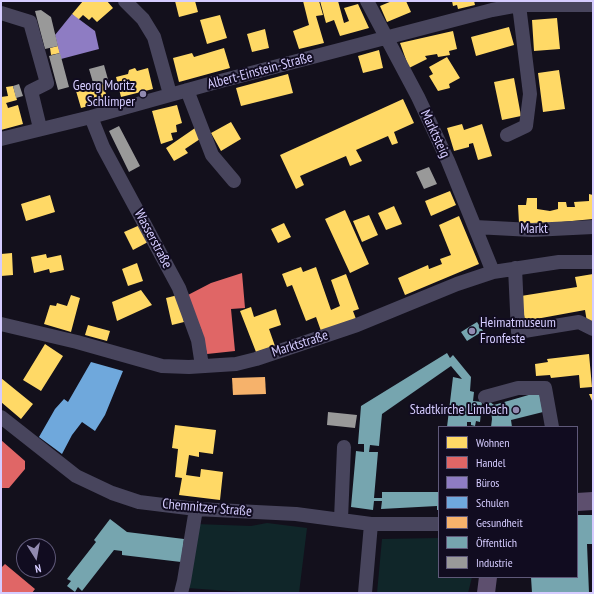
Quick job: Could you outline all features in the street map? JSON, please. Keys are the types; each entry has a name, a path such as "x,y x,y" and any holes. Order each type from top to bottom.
{"main road":[{"path":"578,502 593,501"},
{"path":"486,593 488,578"}],"street":[{"path":"126,1 143,19 154,38 170,94"},
{"name":"Marktsteig","path":"367,1 418,97 445,155 493,272"},
{"name":"Albert-Einstein-Straße","path":"1,139 40,128 91,117 170,94 492,10 519,5 577,3 593,5"},
{"path":"507,135 526,126 530,94 519,5"},
{"path":"1,13 30,22 47,83 31,91 40,128"},
{"path":"187,90 212,155 234,181"},
{"name":"Wasserstraße","path":"91,117 102,146 179,288 198,340 202,366"},
{"name":"Markt","path":"475,227 532,230 593,227"},
{"name":"Marktstraße","path":"1,324 71,340 162,366 236,364 357,325 458,284 493,272 559,262 593,262"},
{"path":"515,268 518,332 579,322 593,329"},
{"path":"485,397 518,388 546,388 552,426"},
{"name":"Chemnitzer Straße","path":"1,417 76,476 106,490 139,502 196,509 296,514 371,524 438,524"},
{"path":"341,519 344,447"},
{"path":"181,593 196,509"},
{"path":"365,593 371,524"}],"green space":[{"path":"267,523 307,528 299,593 258,593 187,588 196,524 251,526"},
{"path":"438,538 438,578 472,578 468,593 377,593 382,539"}],"building: Wohnen":[{"path":"83,1 107,1 113,8 97,22 92,17 89,20 83,15 78,20 72,14"},
{"path":"175,1 195,1 198,12 179,17"},
{"path":"303,1 319,1 323,15 316,16 324,43 299,49 293,31 309,25"},
{"path":"320,1 338,1 344,23 349,21 344,8 358,4 369,28 340,36 334,20 326,23"},
{"path":"392,1 406,1 411,12 387,22 380,6"},
{"path":"452,1 474,1 475,5 458,9 457,5 453,6"},
{"path":"220,15 227,38 207,44 200,20"},
{"path":"557,18 560,49 534,51 532,20"},
{"path":"509,27 514,45 476,56 471,37"},
{"path":"265,29 269,48 252,52 247,34"},
{"path":"453,31 457,49 449,51 450,55 438,57 437,54 425,56 427,59 409,68 400,43"},
{"path":"58,46 60,53 51,55 50,48"},
{"path":"224,48 230,68 179,82 173,58 192,53 194,57"},
{"path":"379,50 383,68 363,73 358,56"},
{"path":"447,57 460,78 449,84 450,88 438,91 429,76 433,74 429,67"},
{"path":"135,68 137,71 148,68 153,89 121,97 116,77 128,74 129,70"},
{"path":"559,70 565,109 543,112 538,73"},
{"path":"288,74 293,93 241,106 236,88"},
{"path":"514,78 521,116 502,120 494,82"},
{"path":"103,84 108,101 81,108 76,91"},
{"path":"13,86 17,100 6,103 8,108 18,105 23,124 1,130 1,97 8,96 6,87"},
{"path":"403,99 414,123 394,132 398,143 392,145 388,136 356,150 362,161 350,166 346,156 300,176 304,185 296,189 280,155"},
{"path":"177,105 182,123 176,125 177,132 171,133 173,140 161,144 152,111"},
{"path":"231,122 241,139 221,151 211,133"},
{"path":"462,124 464,130 482,124 492,156 478,160 473,143 469,144 469,147 454,151 447,128"},
{"path":"198,126 203,137 185,149 188,153 174,161 166,148"},
{"path":"450,191 456,205 431,216 425,201"},
{"path":"589,194 593,195 593,219 551,223 519,223 518,205 526,205 527,198 537,198 537,209 550,211 558,209 558,202 566,202 567,207 575,207 574,202 589,201"},
{"path":"50,195 55,212 26,221 21,204"},
{"path":"394,206 402,224 386,230 378,213"},
{"path":"345,210 369,264 350,273 325,219"},
{"path":"369,215 378,235 362,242 353,221"},
{"path":"459,216 479,264 405,295 398,278 428,265 429,269 442,264 440,259 451,255 439,225"},
{"path":"284,223 291,237 278,243 271,229"},
{"path":"140,225 148,242 133,250 124,232"},
{"path":"12,253 13,275 1,276 1,254"},
{"path":"46,254 47,258 61,255 64,270 50,273 49,269 34,273 31,257"},
{"path":"137,263 143,281 128,286 122,269"},
{"path":"301,267 303,272 316,267 331,310 340,306 331,280 346,274 359,309 353,311 356,319 321,331 316,317 306,321 292,285 287,287 282,274"},
{"path":"593,274 593,321 587,322 585,310 525,321 521,296 577,287 575,277"},
{"path":"141,290 152,305 117,321 112,302"},
{"path":"71,295 80,298 71,332 44,324 50,305 56,306 57,303 67,306"},
{"path":"178,295 184,322 172,325 166,298"},
{"path":"251,307 254,317 276,309 281,325 269,329 275,346 256,352 240,311"},
{"path":"88,325 110,331 107,341 85,335"},
{"path":"45,344 63,356 41,391 23,380"},
{"path":"589,354 592,387 580,388 579,375 551,378 550,375 536,376 535,364 548,362 547,359"},
{"path":"1,378 33,404 21,419 1,402"},
{"path":"589,394 593,394 593,403"},
{"path":"175,425 216,430 213,454 199,452 199,457 189,455 186,475 200,477 201,469 223,472 220,500 179,495 182,478 175,477 178,449 172,448"}],"building: Handel":[{"path":"242,273 245,308 231,309 235,351 207,354 201,329 186,296 211,283"},
{"path":"1,440 25,461 25,469 9,488 1,488"},
{"path":"5,564 16,573 16,578 22,578 35,589 32,593 1,593 1,568"}],"building: Büros":[{"path":"72,14 95,31 99,49 61,59 55,35"}],"building: Schulen":[{"path":"91,362 123,371 105,415 95,431 82,422 72,435 62,454 39,437 55,409 64,399 68,402"}],"building: Gesundheit":[{"path":"265,377 266,394 233,395 232,378"}],"building: Öffentlich":[{"name":"Heimatmuseum Fronfeste","path":"477,322 483,331 467,341 461,332"},
{"path":"447,353 450,358 453,355 471,377 470,391 474,392 473,401 482,402 480,422 476,421 475,426 471,425 471,422 467,422 467,426 447,426 453,377 462,379 451,366 382,414 379,446 370,445 369,452 378,452 374,498 382,498 382,492 438,492 438,510 437,506 381,509 382,501 374,501 373,510 351,507 356,451 364,452 364,444 358,444 361,406"},
{"name":"Stadtkirche Limbach","path":"539,392 543,412 511,420 512,426 491,426 491,410 486,409 490,402 494,405"},
{"path":"578,515 593,515 593,544 587,544 589,593 532,593 531,578 578,578"},
{"path":"110,519 127,532 184,539 181,562 122,555 122,551 114,550 82,591 78,587 75,592 67,586 71,581 67,579 96,542 94,540"}],"building: Industrie":[{"path":"41,10 51,17 58,46 45,49 35,11"},
{"path":"60,53 69,87 58,90 49,56"},
{"path":"104,65 109,83 94,86 89,69"},
{"path":"19,84 23,96 16,98 13,86"},
{"path":"119,126 140,166 129,172 109,131"},
{"path":"429,167 437,184 424,189 416,172"},
{"path":"328,412 357,415 355,428 327,425"}],"place":[{"name":"Georg Moritz Schlimper","path":"143,94"},
{"name":"Heimatmuseum Fronfeste","path":"472,331"},
{"name":"Stadtkirche Limbach","path":"516,410"}]}
